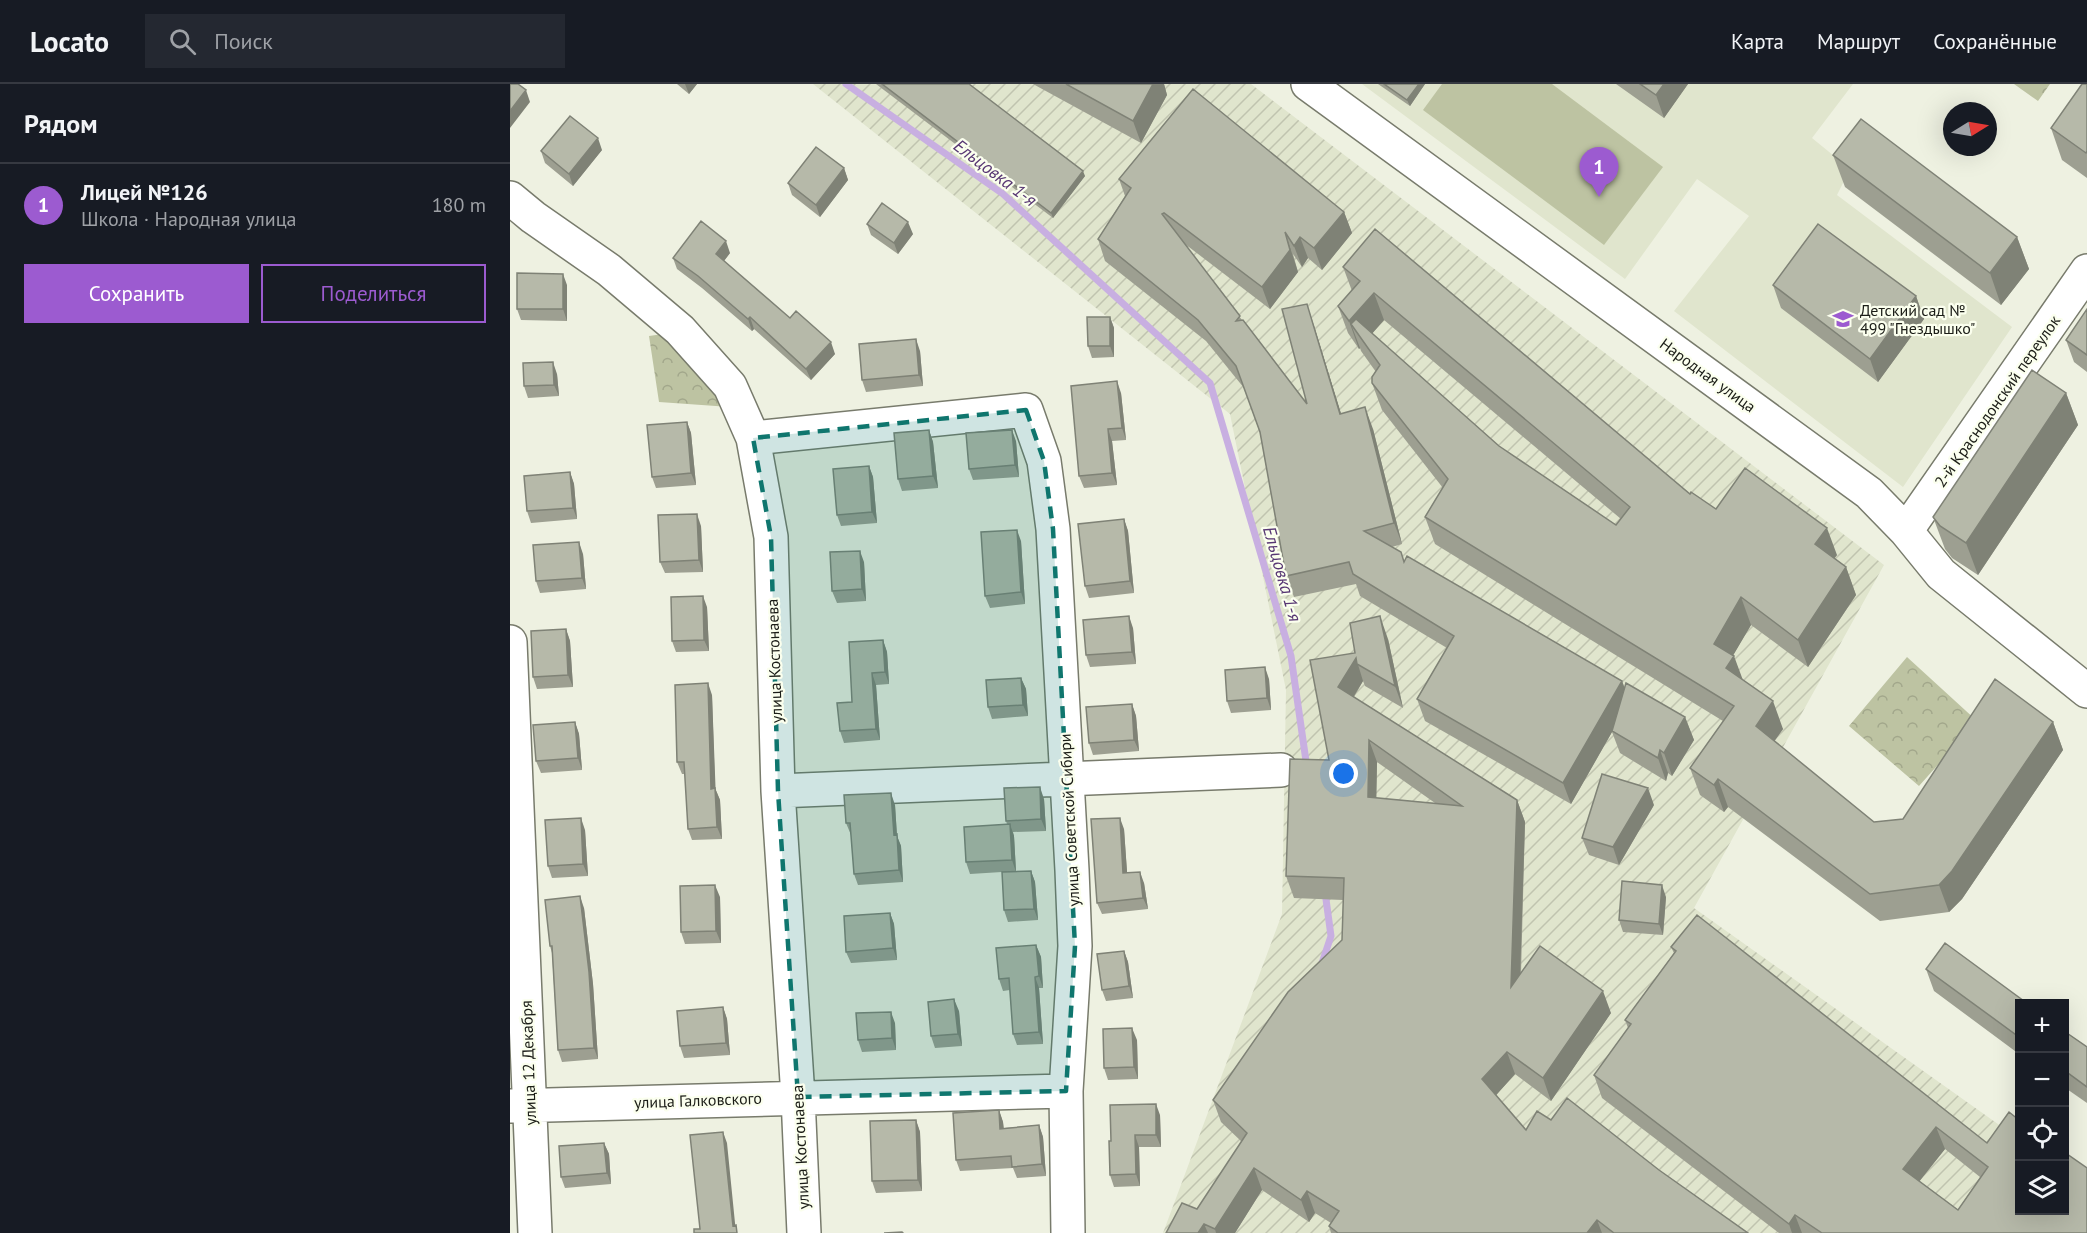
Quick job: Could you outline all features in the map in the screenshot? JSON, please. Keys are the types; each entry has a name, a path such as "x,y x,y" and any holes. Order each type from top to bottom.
{"street":[{"name":"Народная улица","path":"1308,84 1869,493 1906,531 1941,574 2087,691"},
{"name":"улица Костонаева","path":"510,198 533,217 609,270 680,330 730,386 753,438 771,537 778,791 798,1097 804,1233"},
{"name":"2-й Краснодонский переулок","path":"1906,531 2087,271"},
{"name":"улица Советской Сибири","path":"753,438 1026,410 1044,461 1053,529 1067,780 1075,946 1066,1091 1068,1233"},
{"name":"улица 12 Декабря","path":"510,642 520,1106 536,1233"},
{"path":"778,791 1281,770"},
{"name":"улица Галковского","path":"520,1106 1066,1091"}],"highlighted area":[{"path":"1026,410 1044,461 1053,529 1075,946 1066,1091 798,1097 778,791 771,537 753,438"}],"shaded area":[{"path":"813,84 1251,84 1884,565 1694,908 2015,1136 2015,1215 2069,1215 2087,1233 1163,1233 1282,914 1286,690 1230,414"},
{"path":"1362,84 1853,84 1812,138 1850,169 1837,195 2012,327 1903,487 1674,311 1749,216 1697,179 1625,279"}],"green space":[{"path":"1442,84 1552,84 1663,167 1604,245 1423,110"},
{"path":"2014,84 2050,84 2038,101"},
{"path":"670,333 730,407 659,402 649,336"},
{"path":"1907,657 1977,721 1919,786 1849,726"}],"building":[{"path":"510,84 518,84 526,90 510,111"},
{"path":"882,84 969,84 1083,171 1051,213"},
{"path":"1066,84 1153,84 1133,121"},
{"path":"1384,84 1419,84 1407,100"},
{"path":"1640,84 1664,84 1656,95"},
{"path":"2082,84 2087,84 2086,153 2051,128"},
{"path":"1193,89 1344,212 1314,248 1300,237 1294,246 1285,232 1290,250 1262,287 1164,213 1162,214 1240,316 1236,321 1243,320 1307,404 1282,309 1307,304 1340,414 1365,407 1394,523 1364,531 1401,552 1404,562 1407,556 1622,681 1563,783 1417,699 1454,636 1353,574 1349,562 1286,576 1260,432 1236,366 1198,320 1098,239 1131,188 1119,179"},
{"path":"570,116 598,138 569,174 541,151"},
{"path":"1861,119 2017,237 1990,273 1833,155"},
{"path":"816,147 844,168 816,205 788,183"},
{"path":"882,203 908,222 894,243 867,224"},
{"path":"701,221 726,241 716,254 790,318 796,311 831,342 806,369 750,317 748,319 698,276 673,258"},
{"path":"1818,224 1916,296 1870,359 1773,285"},
{"path":"1375,229 1690,494 1691,492 1716,509 1745,468 1827,528 1815,544 1846,567 1798,640 1741,597 1714,644 1734,656 1726,668 1773,701 1756,726 1874,822 1903,819 1995,679 2053,722 1952,871 1939,885 1870,894 1718,779 1714,785 1690,768 1734,706 1425,517 1448,479 1372,383 1372,377 1380,365 1351,324 1356,319 1499,446 1616,525 1630,507 1374,293 1349,321 1338,306 1360,281 1343,267"},
{"path":"517,273 563,274 563,309 517,309"},
{"path":"2087,309 2087,355 2066,340"},
{"path":"1087,317 1110,317 1110,346 1088,346"},
{"path":"916,339 919,375 862,380 859,344"},
{"path":"553,362 554,385 524,386 523,363"},
{"path":"2032,370 2066,393 1966,543 1940,526 1933,517"},
{"path":"1117,381 1122,428 1108,429 1112,473 1079,476 1071,386"},
{"path":"687,422 691,473 652,477 647,425"},
{"path":"929,430 933,476 898,479 894,433"},
{"path":"1012,430 1015,465 969,469 966,433"},
{"path":"869,466 872,512 837,515 833,469"},
{"path":"570,472 573,508 527,511 524,476"},
{"path":"697,514 699,560 660,562 658,515"},
{"path":"1124,519 1130,581 1085,586 1078,524"},
{"path":"1017,530 1021,592 985,596 981,532"},
{"path":"579,542 582,578 536,581 533,545"},
{"path":"860,551 862,589 832,591 830,552"},
{"path":"703,596 704,640 672,641 671,597"},
{"path":"1129,616 1132,652 1086,655 1083,620"},
{"path":"1380,616 1395,686 1357,664 1356,658 1338,687 1517,800 1511,987 1540,946 1603,991 1543,1078 1507,1052 1482,1079 1526,1130 1537,1111 1551,1120 1567,1098 1659,1170 1748,1233 1614,1233 1597,1220 1587,1233 1338,1233 1329,1226 1339,1211 1307,1191 1301,1200 1254,1168 1215,1229 1204,1224 1198,1233 1166,1233 1182,1203 1197,1209 1247,1133 1213,1100 1288,992 1342,940 1344,878 1286,876 1290,759 1329,760 1310,660 1355,653 1350,623","holes":["1369,740 1462,806 1368,797"]},
{"path":"566,629 568,675 533,677 531,631"},
{"path":"883,640 885,672 872,673 876,729 840,731 837,703 852,702 849,642"},
{"path":"1265,667 1267,698 1227,701 1225,670"},
{"path":"1021,678 1023,705 988,707 986,680"},
{"path":"708,683 711,789 715,788 717,827 688,829 684,762 677,762 675,685"},
{"path":"1626,683 1685,717 1664,753 1660,750 1658,758 1612,731"},
{"path":"1132,704 1134,740 1089,743 1086,707"},
{"path":"575,722 578,758 536,761 533,725"},
{"path":"1602,774 1648,788 1613,847 1582,838"},
{"path":"1040,787 1041,819 1006,821 1004,788"},
{"path":"891,793 899,870 854,874 850,823 846,823 844,795"},
{"path":"581,818 583,864 548,866 545,820"},
{"path":"1120,818 1123,873 1140,872 1143,898 1097,903 1091,819"},
{"path":"1010,824 1012,860 966,862 964,827"},
{"path":"1031,871 1034,909 1004,910 1002,872"},
{"path":"1622,881 1662,885 1659,924 1619,920"},
{"path":"715,885 716,931 681,932 680,886"},
{"path":"580,896 589,972 594,1048 558,1050 552,946 550,946 545,900"},
{"path":"890,913 893,948 846,952 844,916"},
{"path":"1697,915 1987,1143 2009,1112 2015,1117 2015,1215 2069,1215 2069,1155 2087,1168 2087,1233 1822,1233 1795,1215 1789,1224 1594,1075 1631,1024 1625,1020 1676,951 1671,947","holes":["1936,1127 1988,1167 1958,1210 1903,1169"]},
{"path":"1945,943 2021,999 2015,999 2015,1034 1926,969"},
{"path":"1036,945 1039,976 1035,977 1039,1032 1013,1034 1009,978 999,979 996,948"},
{"path":"1124,951 1129,986 1102,990 1097,954"},
{"path":"954,999 958,1034 931,1036 928,1002"},
{"path":"723,1007 726,1043 680,1046 677,1011"},
{"path":"891,1012 892,1038 858,1040 856,1013"},
{"path":"1132,1028 1134,1067 1104,1068 1103,1029"},
{"path":"2069,1034 2087,1047 2087,1087 2069,1074"},
{"path":"1156,1104 1156,1135 1135,1135 1136,1174 1110,1175 1110,1105"},
{"path":"999,1110 1000,1129 1039,1125 1042,1164 1012,1167 1011,1156 956,1160 953,1113"},
{"path":"916,1120 918,1180 872,1181 870,1121"},
{"path":"723,1132 733,1226 736,1225 737,1233 694,1233 694,1229 700,1229 690,1135"},
{"path":"604,1143 607,1173 561,1177 559,1146"}],"waterway":[{"name":"Ельцовка 1-я","path":"846,84 1003,194 1210,383 1291,656 1307,768"},
{"name":"Ельцовка 1-я","path":"1321,966 1331,936 1325,892"}],"place":[{"name":"Лицей №126","path":"1599,197"},
{"name":"Детский сад № 499 \"Гнездышко\"","path":"1843,319"}]}
